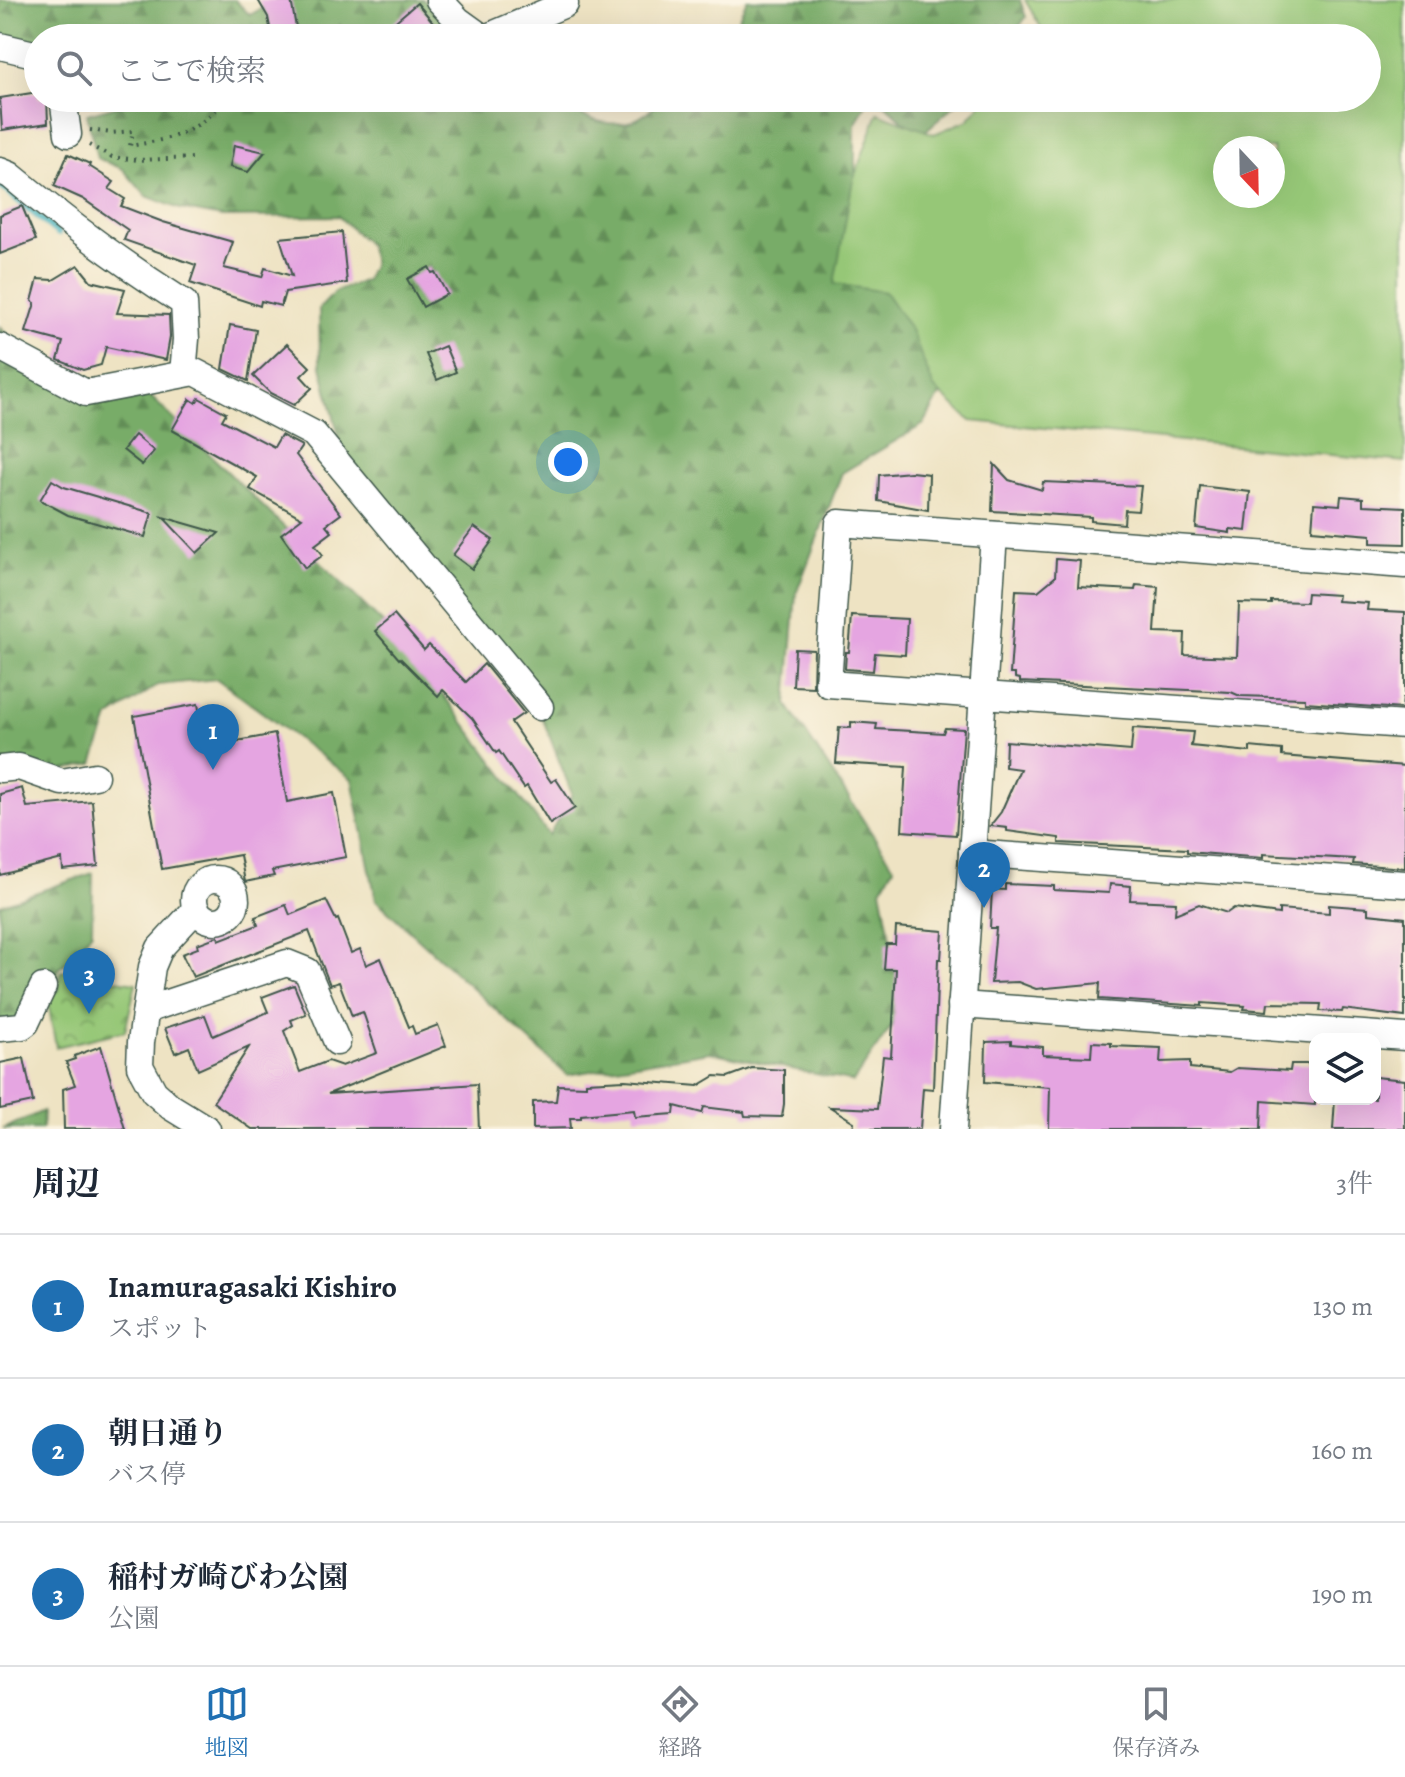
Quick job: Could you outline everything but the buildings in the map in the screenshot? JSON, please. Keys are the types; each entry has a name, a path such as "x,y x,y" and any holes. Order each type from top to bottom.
{"street":[{"path":"439,0 464,24"},
{"path":"517,24 565,4"},
{"path":"0,46 24,52"},
{"path":"65,112 68,134"},
{"path":"0,171 10,175 64,221 128,267 184,303 186,339 183,374"},
{"path":"0,347 86,393 195,372 314,434 540,707"},
{"path":"1405,565 839,523 828,684 1405,725"},
{"path":"953,1129 994,535"},
{"path":"0,769 19,767 62,782 95,776"},
{"path":"972,853 1405,884"},
{"path":"195,910 160,948 152,967 140,1066 154,1092 171,1107 207,1129"},
{"path":"146,1010 287,963 307,971 337,1042"},
{"path":"0,1028 26,1023 43,987"},
{"path":"961,1005 1405,1037"}],"path":[{"path":"68,134 95,129 111,133 133,131 130,146 172,139 207,120 214,112"},
{"path":"68,134 112,157 138,160 195,158"}],"green space":[{"path":"0,0 235,0 250,15 276,0 423,0 455,24 24,24 24,48 0,41"},
{"path":"747,0 1020,0 1026,17 1021,24 736,24"},
{"path":"1025,0 1405,0 1405,462 971,421 934,388 911,330 885,292 834,284 853,180 878,113 934,134 968,120 975,112 1381,112 1381,24 1039,24"},
{"path":"576,112 600,122 622,123 647,112 862,112 855,125 855,248 955,367 924,424 842,473 796,594 787,704 894,867 881,889 904,1008 853,1082 710,1052 567,1075 376,900 352,779 217,679 158,685 109,718 93,764 0,784 0,327 44,377 151,397 406,646 549,835 572,794 542,717 342,449 320,362 319,309 335,292 366,280 373,262 368,244 338,216 222,217 180,209 146,196 123,169 97,158 87,114"},
{"path":"893,112 947,112 923,133 907,125"},
{"path":"93,873 92,932 58,969 56,988 0,1031 0,905"},
{"path":"61,971 136,983 125,1031 56,1047 47,996 59,990"},
{"path":"43,1111 42,1129 3,1129"}],"waterway":[{"path":"0,185 58,233"}],"place":[{"name":"Inamuragasaki Kishiro","path":"213,770"},
{"name":"朝日通り","path":"984,908"},
{"name":"稲村ガ崎びわ公園","path":"89,1014"}]}
